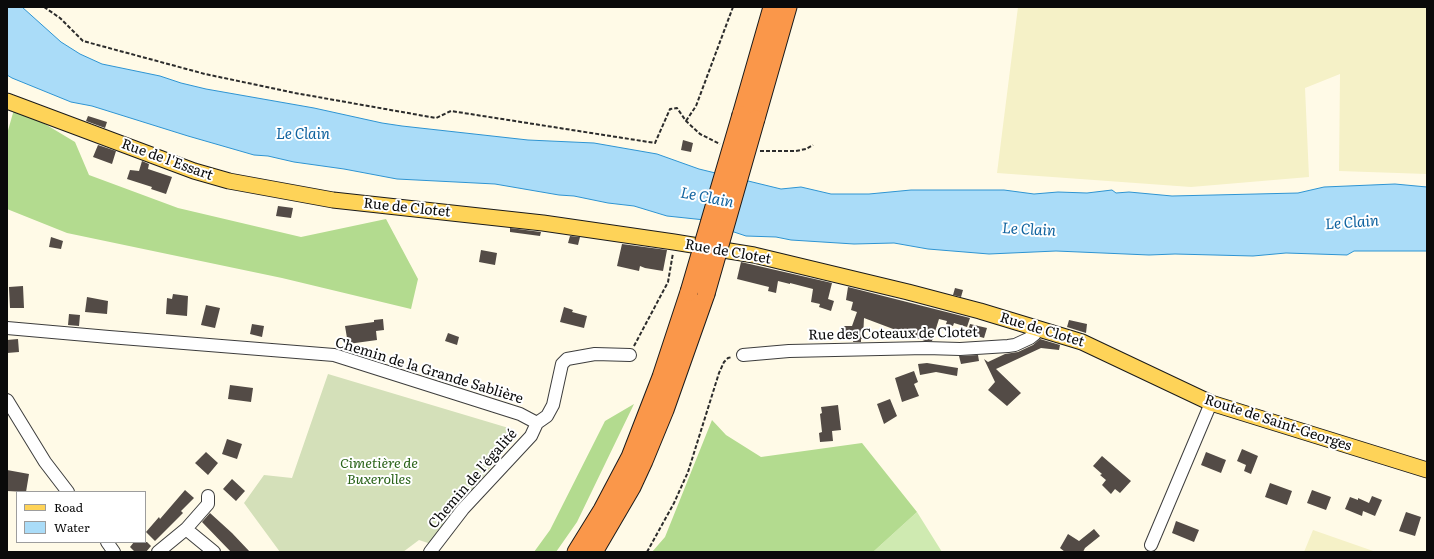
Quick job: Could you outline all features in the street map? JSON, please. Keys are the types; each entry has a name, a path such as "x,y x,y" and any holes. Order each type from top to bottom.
{"highway":[{"path":"749,117 772,7"},
{"path":"594,552 632,487 665,410 697,293 749,117 788,7"},
{"path":"576,552 602,510 630,456 697,293"}],"main road":[{"name":"Rue de l'Essart","path":"7,101 194,171 229,181 333,200"},
{"name":"Rue de Clotet","path":"333,200 543,222 754,255 980,311 1082,342 1112,355"},
{"name":"Route de Saint-Georges","path":"1112,355 1211,403 1229,410 1427,470"}],"street":[{"name":"Chemin de la Grande Sablière","path":"7,328 334,355 520,414 537,423"},
{"name":"Rue des Coteaux de Clotet","path":"743,355 789,351 926,348 960,350 1008,346 1015,345 1030,338 1038,329"},
{"path":"537,423 547,416 553,405 562,364 567,359 595,354 630,355"},
{"path":"7,400 45,462 67,491"},
{"path":"1151,545 1211,403"},
{"name":"Chemin de l'égalité","path":"430,552 463,509 531,436 537,423"},
{"path":"158,552 186,529 208,504 208,496"},
{"path":"186,529 214,552"},
{"path":"108,543 114,552"}],"path":[{"path":"44,7 60,18 83,41 205,74 295,93 436,118 451,111 655,143 670,109 677,108 686,122 700,134 716,143 723,144"},
{"path":"686,122 696,106 733,7"},
{"path":"756,150 796,151 806,149 813,145"},
{"path":"630,355 668,282 674,242"},
{"path":"647,552 674,503 688,472 722,366 728,358 743,355"}],"shaded area":[{"path":"1018,7 1427,7 1427,174 1339,171 1340,74 1305,88 1309,177 1191,187 997,173"},
{"path":"1313,530 1376,552 1304,552"}],"green space":[{"path":"15,106 75,142 89,175 178,208 301,237 386,219 418,279 411,309 282,278 67,233 7,209 7,134"},
{"name":"Cimetière de Buxerolles","path":"328,374 512,429 514,438 431,544 419,540 403,552 280,552 244,503 264,475 292,478"},
{"path":"634,404 577,522 556,552 534,552 550,530 605,421"},
{"path":"712,420 726,435 761,457 862,443 917,512 873,552 652,552 665,537"},
{"path":"917,512 942,552 873,552"}],"water":[{"name":"Le Clain","path":"7,7 22,7 61,42 80,54 102,64 160,76 206,89 314,108 402,126 528,140 594,143 657,154 699,169 781,189 801,187 831,194 869,194 911,190 1004,190 1034,194 1058,192 1087,193 1112,190 1116,193 1129,192 1172,196 1298,193 1324,187 1395,184 1427,187 1427,251 1354,251 1347,255 1286,253 1253,256 1175,254 1149,255 1056,251 989,254 928,249 894,243 854,244 791,240 776,237 746,236 716,226 705,220 667,216 634,206 608,203 574,196 559,195 495,184 397,179 344,169 294,162 268,156 254,155 92,106 71,102 12,78 7,75"}],"building":[{"path":"88,116 107,122 105,128 86,121"},
{"path":"683,140 693,143 691,152 681,150"},
{"path":"98,145 116,151 112,164 93,157"},
{"path":"142,161 149,164 148,169 172,177 166,194 151,189 152,187 127,179 130,170 139,171"},
{"path":"278,206 293,208 291,218 276,216"},
{"path":"510,228 541,232 540,236 510,232"},
{"path":"570,236 580,237 578,245 568,243"},
{"path":"51,237 63,241 61,249 49,247"},
{"path":"622,244 667,250 663,271 640,266 639,271 617,266"},
{"path":"481,250 497,253 495,265 479,262"},
{"path":"741,262 832,283 828,299 834,301 831,311 819,307 820,304 811,302 813,289 778,281 776,293 768,291 769,287 737,279"},
{"path":"23,286 24,308 10,308 9,287"},
{"path":"848,287 970,318 967,327 954,323 953,326 946,324 947,321 939,319 932,341 925,341 864,318 863,339 861,339 861,342 853,342 854,338 844,338 844,326 852,326 857,312 851,310 853,302 846,300"},
{"path":"955,288 963,290 961,297 953,295"},
{"path":"173,294 188,296 187,316 166,314 167,298 172,299"},
{"path":"87,297 108,301 107,314 85,312"},
{"path":"206,305 220,308 215,328 201,325"},
{"path":"564,307 573,310 572,312 587,316 584,328 560,322"},
{"path":"69,314 80,315 79,326 68,325"},
{"path":"383,319 384,330 376,331 377,340 348,344 345,326 374,322 374,320"},
{"path":"1069,320 1087,324 1086,333 1067,327"},
{"path":"252,324 264,326 262,337 250,334"},
{"path":"970,324 987,328 984,338 967,333"},
{"path":"448,333 459,337 457,345 445,341"},
{"path":"18,339 19,352 7,353 7,340"},
{"path":"1040,339 1060,345 1059,350 1041,348 996,369 1021,393 1007,406 988,390 995,382 984,359 988,362 1005,354 1018,352 1033,345"},
{"path":"978,355 979,361 961,364 959,356"},
{"path":"927,363 958,368 957,376 936,372 920,375 918,364"},
{"path":"914,371 918,382 914,384 919,396 902,402 895,378"},
{"path":"230,385 253,388 251,402 228,399"},
{"path":"890,399 897,416 884,424 877,404"},
{"path":"838,405 841,430 832,431 833,441 820,442 819,433 822,432 820,414 822,413 821,407"},
{"path":"227,439 242,444 237,459 222,454"},
{"path":"1242,449 1258,456 1251,474 1244,471 1246,465 1237,461"},
{"path":"206,452 218,463 208,475 195,463"},
{"path":"1206,452 1226,460 1221,473 1201,465"},
{"path":"1102,456 1131,481 1120,493 1115,489 1111,494 1102,485 1106,480 1093,466"},
{"path":"7,470 29,474 26,491 7,491"},
{"path":"232,479 245,491 236,501 223,489"},
{"path":"1270,483 1292,491 1287,505 1265,497"},
{"path":"185,490 194,498 181,511 183,513 155,541 146,532 159,517 160,519"},
{"path":"1312,490 1331,497 1326,510 1307,503"},
{"path":"1372,496 1382,500 1375,516 1363,511 1362,516 1345,509 1350,497 1358,500 1358,498 1369,503"},
{"path":"1406,512 1421,517 1415,536 1399,531"},
{"path":"210,513 250,552 231,552 202,522"},
{"path":"1176,521 1199,530 1194,542 1172,533"},
{"path":"1094,529 1100,536 1085,548 1083,552 1065,552 1060,548 1068,534 1079,541"},
{"path":"146,542 151,546 146,552 135,552 130,547 133,543"}]}
